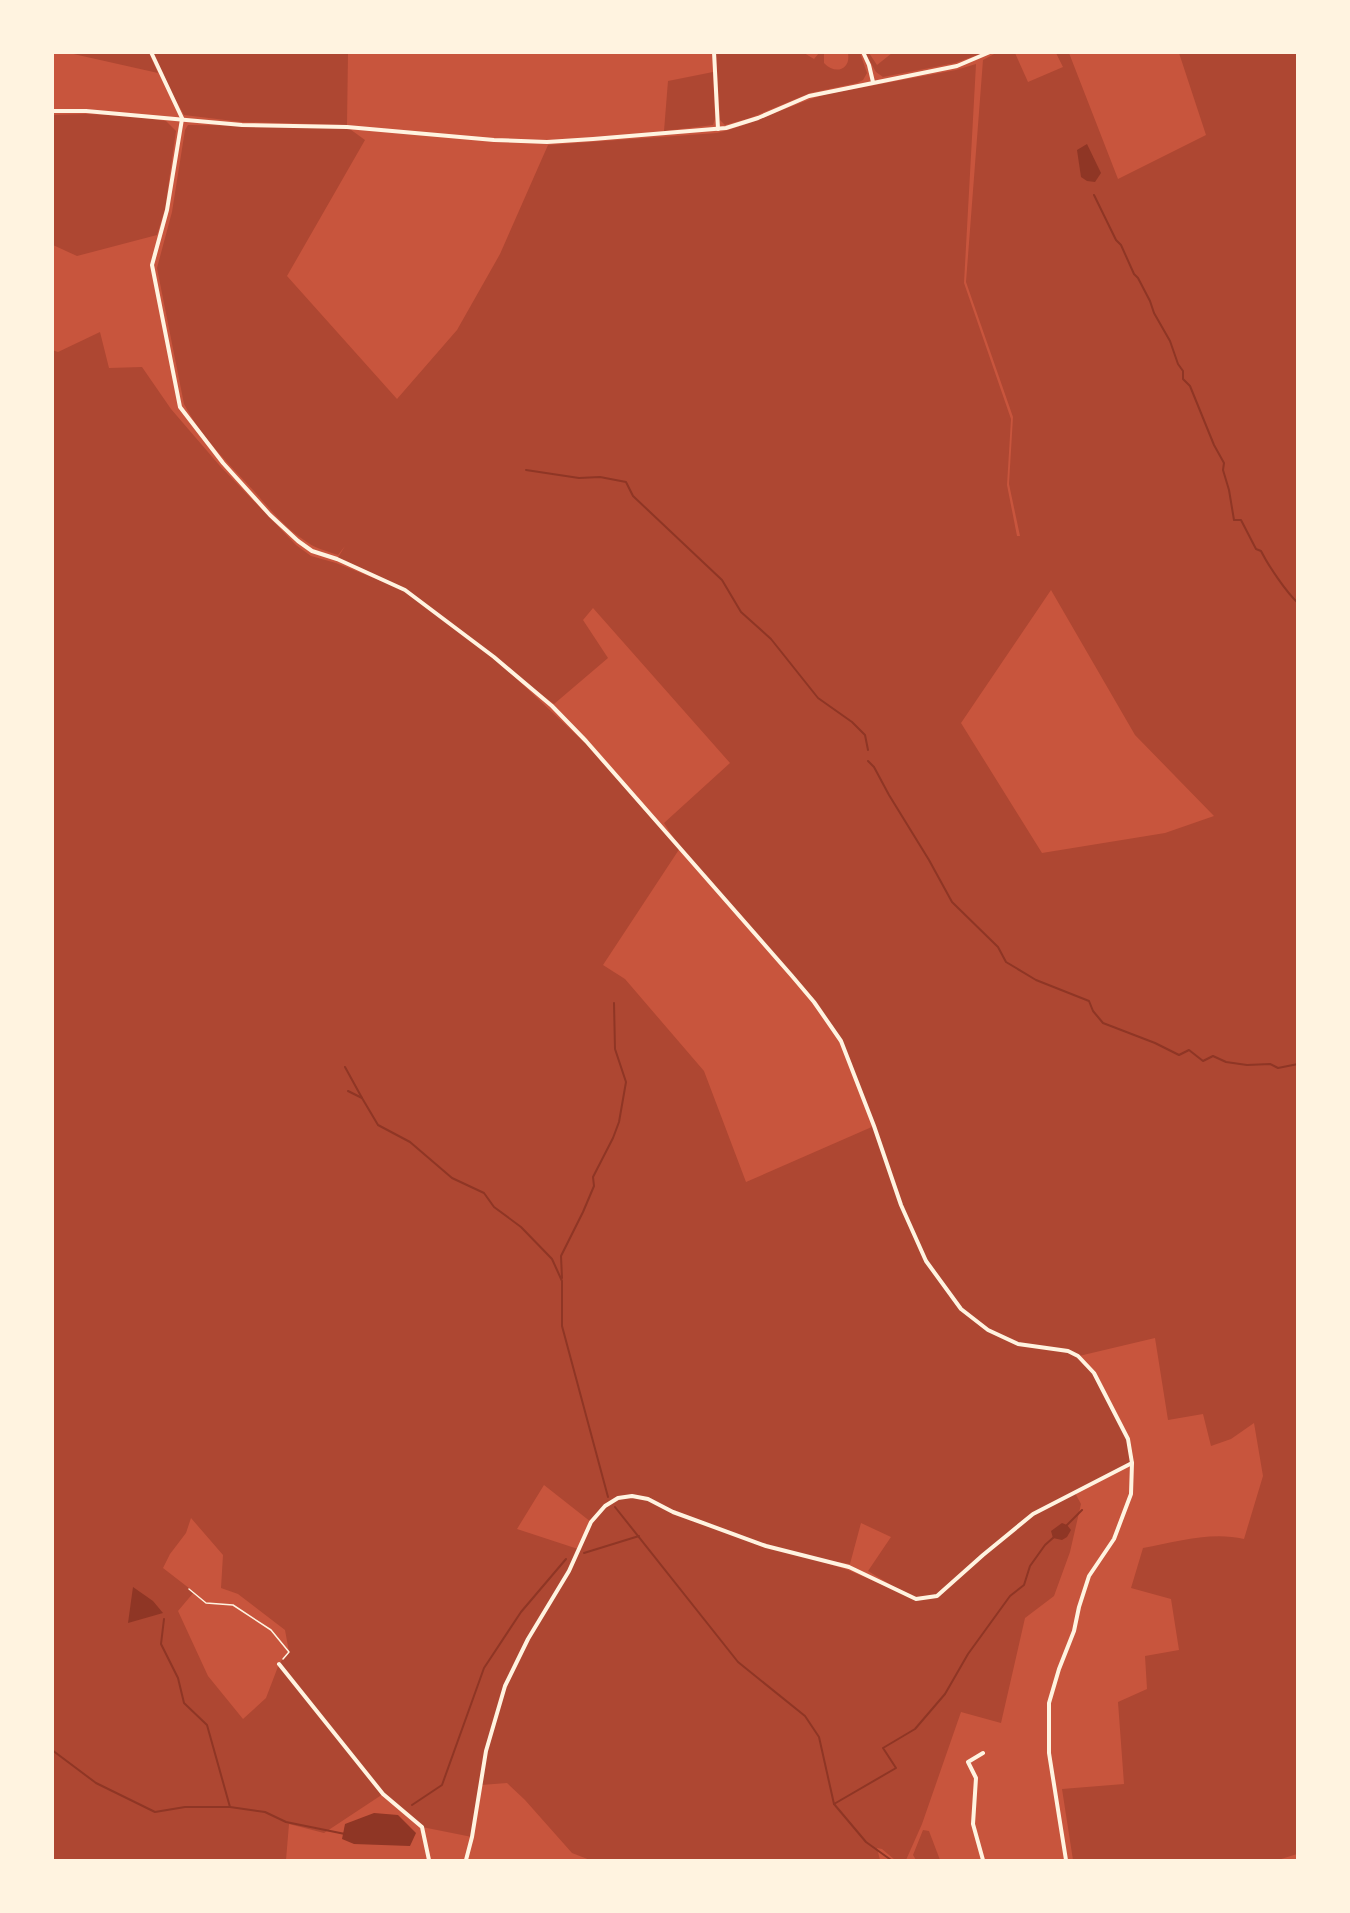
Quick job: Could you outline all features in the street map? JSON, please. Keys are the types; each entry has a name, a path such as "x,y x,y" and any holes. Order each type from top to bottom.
{"street":[{"path":"151,52 182,119 167,210 152,266 180,407 223,463 270,515 298,541 312,551 337,559 405,590 494,657 552,705 586,741 814,1002 841,1041 901,1205 926,1261 961,1309 988,1330 1018,1344 1068,1351 1078,1356 1094,1373 1128,1439 1132,1463 1131,1494 1114,1539 1089,1576 1074,1631 1049,1703 1049,1753 1066,1860"},
{"path":"714,52 718,129"},
{"path":"863,52 873,82"},
{"path":"52,111 86,111 242,125 347,127 547,142 718,129 750,121 809,96 957,66 990,52"},
{"path":"466,1860 486,1751 505,1686 528,1639 569,1571 591,1522 605,1506 618,1498 632,1496 648,1499 673,1512 766,1546 849,1567 916,1599 937,1596 1033,1514 1132,1463"},
{"path":"279,1664 383,1794 422,1827 429,1860"},
{"path":"983,1753 969,1762 976,1778 973,1824 983,1860"}],"path":[{"path":"189,1589 206,1603 233,1605 271,1630 289,1652 279,1664"}],"shaded area":[{"path":"69,53 149,53 158,73"},
{"path":"153,53 348,53 347,125 242,122 184,115"},
{"path":"716,53 804,53 814,59 819,53 824,53 824,63 837,70 845,67 848,53 860,53 867,73 863,80 857,83 810,93 750,118 725,125 720,120"},
{"path":"865,53 869,53 877,65 892,53 983,53 955,63 883,77 876,72"},
{"path":"996,53 1015,53 1028,82 1063,67 1056,53 1069,53 1118,179 1206,135 1179,53 1296,53 1298,55 1297,1854 1278,1860 1073,1860 1062,1789 1124,1784 1118,1702 1147,1689 1145,1656 1179,1650 1171,1599 1131,1588 1143,1548 1206,1537 1244,1539 1263,1476 1254,1423 1231,1439 1211,1446 1203,1414 1168,1420 1155,1338 1079,1356 1094,1373 1128,1439 1132,1463 1075,1493 1081,1504 1070,1552 1054,1596 1025,1618 1001,1723 961,1712 922,1824 906,1860 895,1860 882,1849 877,1848 880,1860 590,1860 572,1853 507,1783 481,1785 472,1837 422,1827 383,1794 324,1833 289,1824 286,1860 53,1860 52,350 58,352 100,332 109,368 142,367 171,409 220,466 296,545 311,556 336,563 386,583 337,559 345,546 338,555 312,545 290,530 216,450 184,404 157,268 172,212 185,130 188,125 347,127 365,140 287,276 397,399 457,330 500,254 548,145 717,133 745,125 827,94 956,70 976,64 964,283 1011,419 1007,485 1017,536 1020,536 1009,484 1013,417 966,282 983,60","holes":["1051,590 1135,735 1214,816 1165,833 1042,853 961,723","593,608 730,763 664,823 675,840 659,827 584,742 502,665 554,704 608,658 583,620","680,848 814,1002 841,1041 874,1126 746,1182 704,1071 625,979 603,965","544,1485 591,1522 578,1549 517,1529","191,1518 223,1555 221,1588 238,1594 285,1630 289,1652 279,1664 266,1698 243,1719 208,1676 178,1611 194,1592 163,1568 170,1554 186,1533","861,1523 891,1537 868,1571 909,1596 848,1570 811,1558 850,1564"]},
{"path":"713,72 715,119 713,125 664,131 668,81"},
{"path":"52,115 131,116 166,121 176,131 165,209 157,235 77,256 53,245"},
{"path":"1087,144 1101,173 1095,182 1081,177 1077,150"},
{"path":"1062,1523 1071,1530 1067,1537 1062,1540 1053,1538 1051,1531"},
{"path":"133,1587 153,1601 163,1613 128,1623"},
{"path":"374,1813 398,1815 416,1833 410,1846 354,1844 342,1839 345,1824"},
{"path":"923,1830 929,1831 940,1860 916,1860 913,1855"}],"waterway":[{"path":"1094,195 1170,341 1178,364 1183,371 1183,379 1190,386 1214,445 1224,463 1223,470 1234,520 1241,520 1256,549 1261,551 1278,578 1298,603"},
{"path":"526,470 579,478 600,477 626,482 633,496 722,580 741,612 771,639 818,698 852,722 865,735 868,750"},
{"path":"868,761 874,767 952,902 998,947 1006,962 1036,980 1089,1001 1093,1011 1103,1023 1179,1055 1189,1050 1203,1061 1213,1056 1226,1062 1247,1065 1270,1064 1278,1068 1298,1064"},
{"path":"562,1278 561,1256 583,1212 594,1186 593,1177 619,1122 626,1082 615,1049 614,1003"},
{"path":"345,1067 362,1098"},
{"path":"348,1091 362,1098 378,1125 410,1142 452,1178 484,1193 494,1207 521,1227 552,1259 562,1281 562,1326 608,1497"},
{"path":"615,1507 738,1662 805,1716 819,1737 834,1804 866,1842 891,1860"},
{"path":"1067,1525 1082,1510"},
{"path":"584,1553 639,1536"},
{"path":"834,1804 896,1768 883,1748 915,1729 945,1694 968,1654 1010,1596 1024,1585 1030,1566 1045,1545 1054,1537"},
{"path":"412,1805 442,1785 484,1668 521,1612 566,1559"},
{"path":"164,1619 161,1644 178,1678 184,1703 207,1725 230,1807"},
{"path":"52,1750 96,1783 155,1812 185,1807 230,1807 265,1812 286,1822 345,1834"}]}
